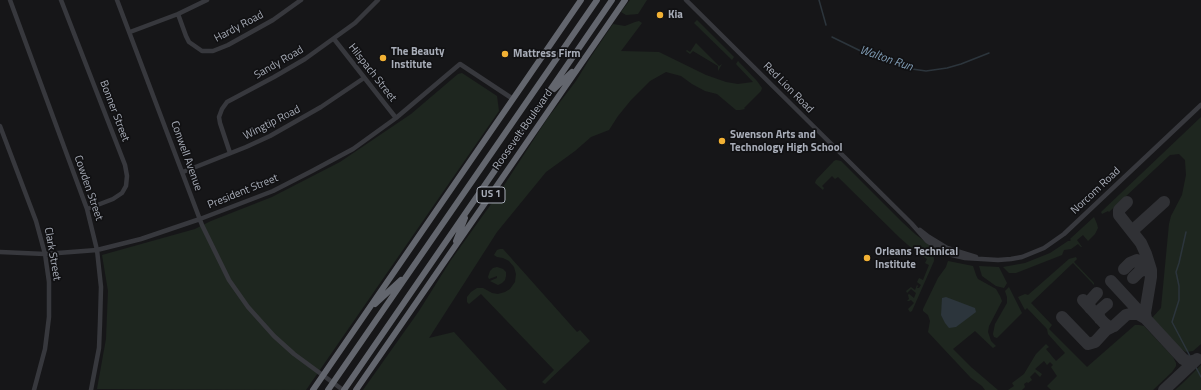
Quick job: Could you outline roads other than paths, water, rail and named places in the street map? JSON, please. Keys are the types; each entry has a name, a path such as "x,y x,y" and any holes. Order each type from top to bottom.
{"highway":[{"path":"313,390 581,0"},
{"name":"Roosevelt Boulevard","path":"328,390 597,0"},
{"name":"Roosevelt Boulevard","path":"343,390 612,0"},
{"name":"Roosevelt Boulevard","path":"356,390 625,0"},
{"path":"546,97 581,64"},
{"path":"453,250 469,208"},
{"path":"366,313 409,272"}],"street":[{"name":"Cowden Street","path":"10,0 87,210 97,250 101,287 99,348 91,390"},
{"name":"Bonner Street","path":"61,0 125,165 127,176 126,186 122,193 113,199 87,210"},
{"name":"Conwell Avenue","path":"117,0 200,219 229,280 248,307 265,327 294,354 343,390"},
{"path":"130,32 178,14 207,0"},
{"name":"Hardy Road","path":"178,14 189,42 202,51 213,51 228,45 273,20 301,0"},
{"name":"Sandy Road","path":"230,153 219,117 227,102 305,59 355,23 378,0"},
{"name":"Red Lion Road","path":"686,0 911,223 927,241 943,251"},
{"name":"Hilspach Street","path":"334,39 396,118"},
{"name":"President Street","path":"0,252 45,254 97,250 141,239 200,219 274,191 353,148 396,118 460,64 513,99"},
{"name":"Wingtip Road","path":"183,172 270,136 321,107 364,78"},
{"name":"Norcom Road","path":"943,251 965,258 988,260 1022,256 1044,248 1064,234 1201,105"},
{"name":"Clark Street","path":"0,126 36,221 45,254 49,282 49,317 45,349 34,390"},
{"name":"Red Lion Road","path":"911,223 940,244"},
{"name":"Norcom Road","path":"940,244 956,251 988,260"}],"waterway":[{"name":"Walton Run","path":"819,0 826,25"},
{"name":"Walton Run","path":"832,37 873,57 886,58 912,69 926,71 947,68 989,53"},
{"name":"Walton Run","path":"1186,232 1176,272 1179,286 1179,300 1172,322 1201,377"}],"place":[{"name":"Kia","path":"660,15"},
{"name":"Mattress Firm","path":"505,54"},
{"name":"The Beauty Institute","path":"383,58"},
{"name":"Swenson Arts and Technology High School","path":"722,141"},
{"name":"Orleans Technical Institute","path":"867,258"}]}
